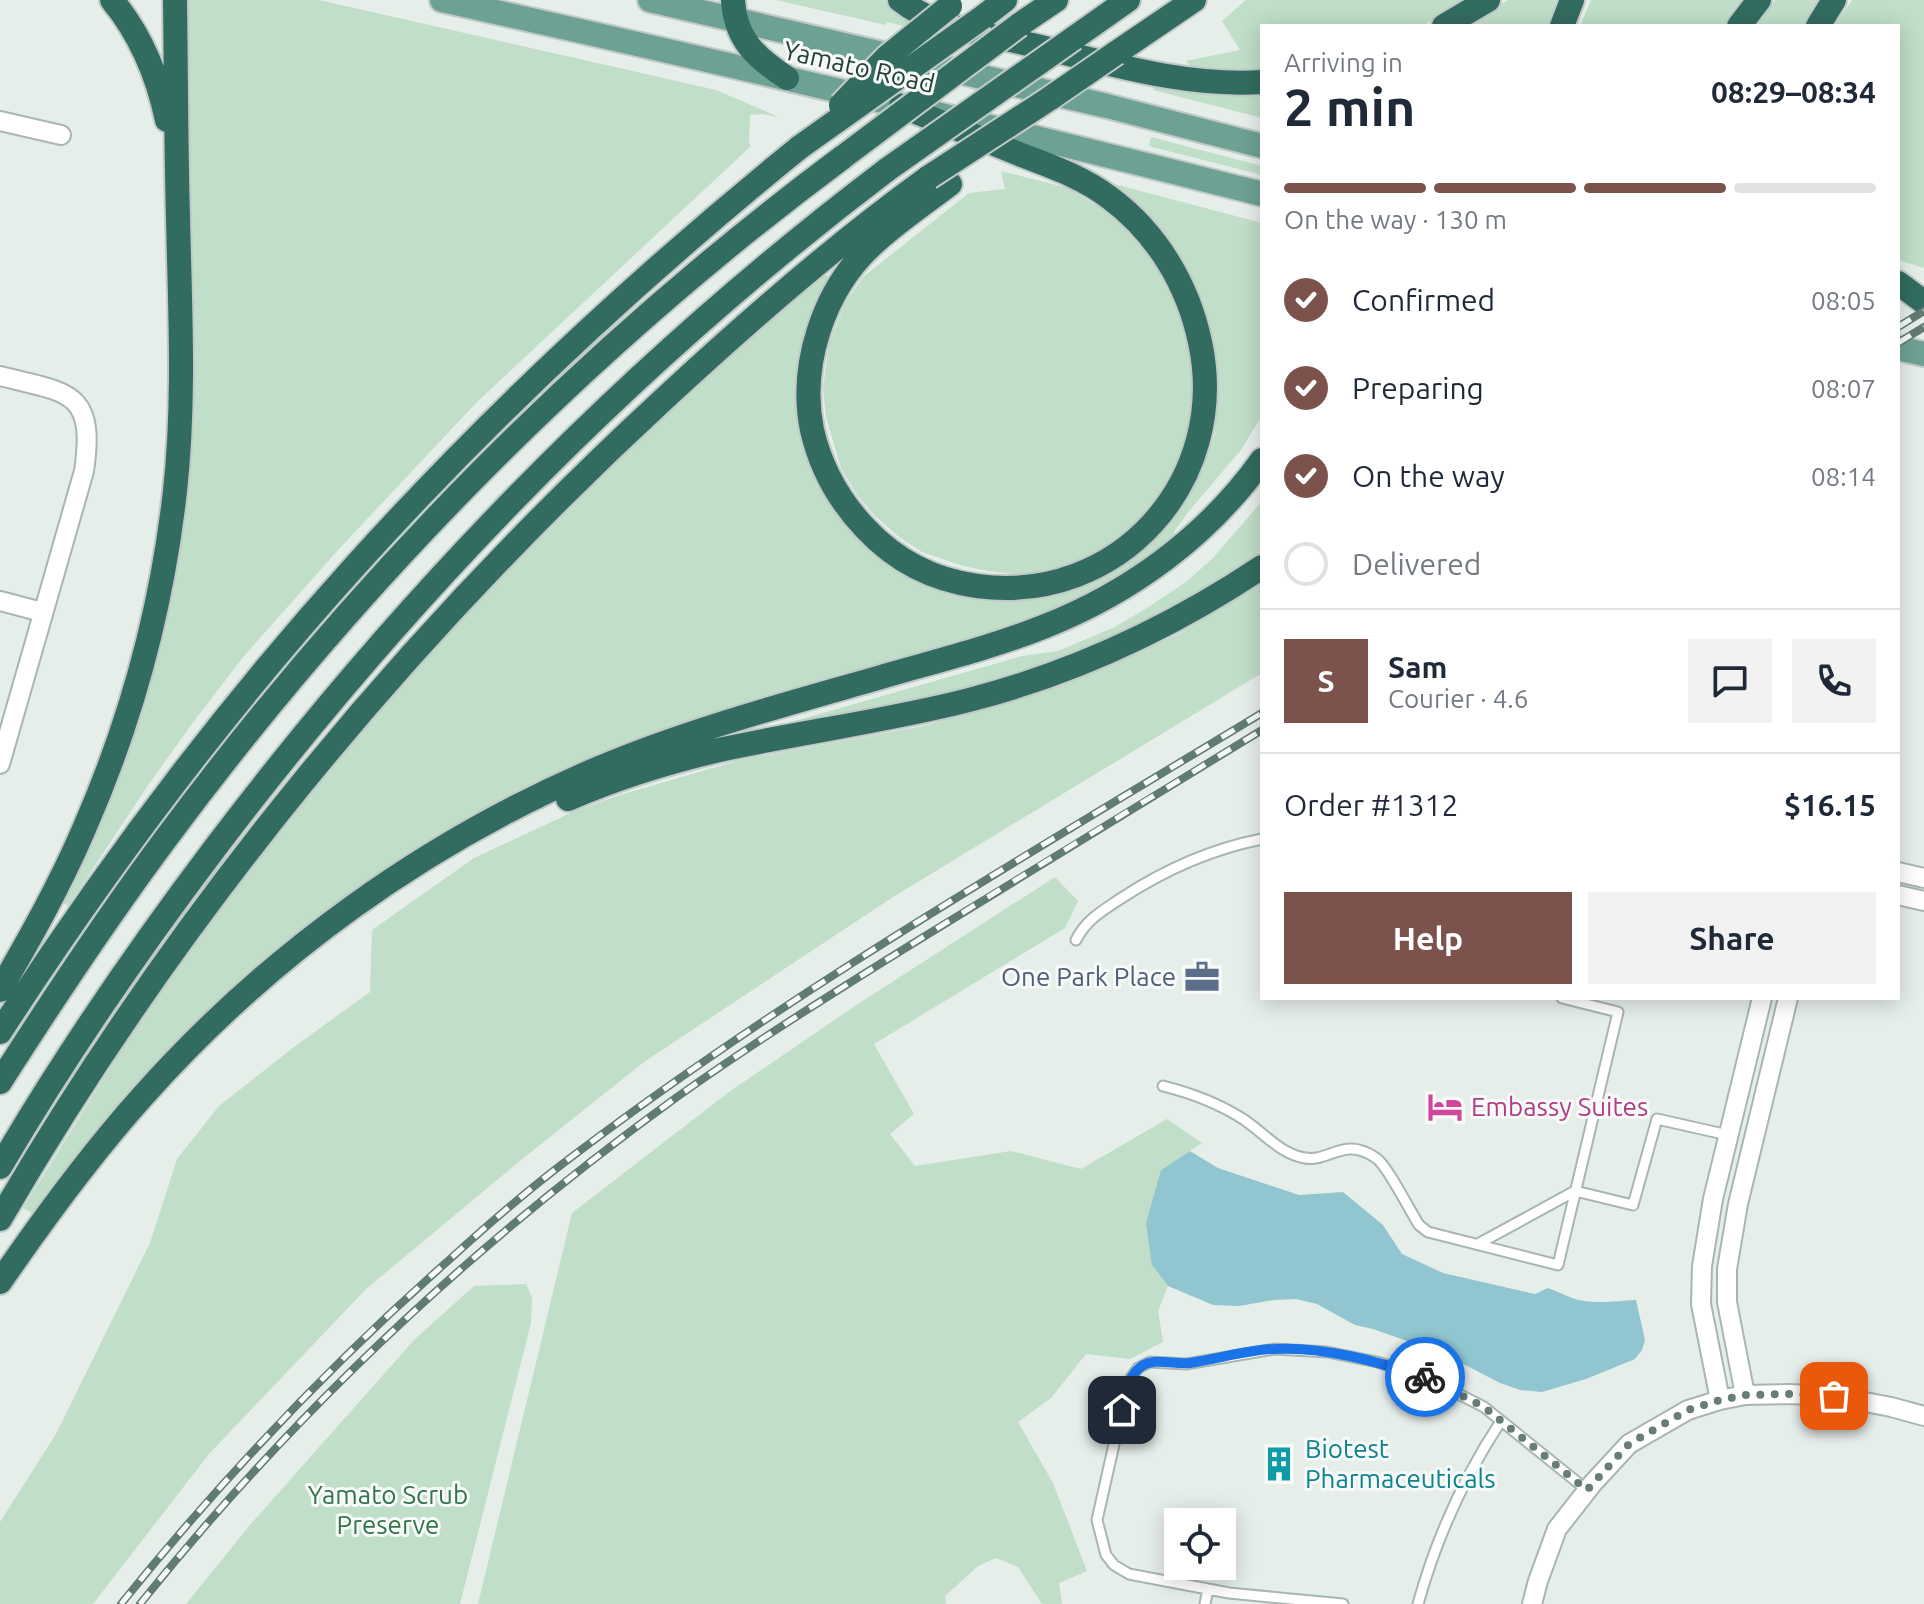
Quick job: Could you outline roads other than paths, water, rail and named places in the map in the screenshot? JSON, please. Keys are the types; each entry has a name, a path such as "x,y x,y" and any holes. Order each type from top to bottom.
{"highway":[{"path":"112,0 140,41 152,69 166,113 176,166"},
{"path":"0,990 71,858 96,801 129,708 155,615 171,521 180,419 175,0"},
{"path":"900,0 923,15 947,24 1151,73 1206,82 1260,82"},
{"path":"0,1032 81,911 155,809 272,662 354,567 473,441 667,259 800,147 1005,0"},
{"path":"0,1082 168,836 293,679 409,547 495,457 633,327 776,206 1056,0"},
{"path":"0,1167 115,987 187,885 295,745 419,600 533,480 619,397 775,259 888,169 1128,0"},
{"path":"0,1219 70,1104 176,948 289,800 409,658 495,565 639,422 774,300 862,228 940,180 1049,99 1194,0"},
{"path":"1447,24 1488,0"},
{"path":"1563,24 1572,0"},
{"path":"1741,24 1759,0"},
{"path":"1819,24 1834,0"},
{"path":"800,147 887,57 954,3"},
{"path":"734,9 754,54 787,78"},
{"path":"901,106 1068,173 1103,193 1133,217 1157,245 1176,275 1194,316 1203,354 1205,399 1196,449 1185,478 1159,518 1137,540 1097,567 1063,581 1029,588 988,588 950,581 916,568 884,547 854,518 832,486 818,450 809,409 810,368 818,332 832,299 871,245 940,180"},
{"path":"1900,285 1924,304"},
{"path":"0,1282 61,1195 142,1096 185,1051 256,984 328,926 433,854 484,824 597,769 654,746 991,645 1044,627 1093,605 1176,551 1217,513 1260,462"},
{"path":"379,890 447,861 549,807 648,770 717,751 942,706 1064,670 1172,622 1260,568"}],"main road":[{"name":"Yamato Road","path":"442,0 787,78 1260,193"},
{"name":"Yamato Road","path":"650,0 734,9 1260,145"},
{"path":"1900,300 1924,304"},
{"path":"1900,348 1924,354"}],"street":[{"path":"0,121 61,135"},
{"path":"0,376 57,390 68,396 86,417 87,452 0,764"},
{"path":"0,601 42,612"},
{"path":"1900,872 1924,878"},
{"path":"1900,895 1924,901"},
{"path":"1720,1400 1700,1285 1713,1199 1762,1000"},
{"path":"1745,1395 1727,1302 1727,1269 1738,1204 1788,1000"},
{"path":"1532,1604 1557,1529 1587,1490 1629,1444 1688,1410 1745,1395 1789,1394 1834,1396 1924,1416"}],"lane":[{"path":"1076,940 1082,928 1095,915 1149,880 1196,858 1260,839"},
{"path":"1163,1086 1218,1104 1247,1121 1270,1141 1307,1159 1351,1149 1366,1151 1380,1160 1419,1225 1428,1232 1558,1265 1618,1012 1570,1000"},
{"path":"1478,1244 1575,1191 1633,1205 1657,1119 1728,1135"},
{"path":"1343,1604 1229,1593 1129,1574 1114,1565 1106,1555 1097,1520 1128,1382 1138,1368 1150,1362 1186,1364 1275,1349 1327,1352 1377,1362 1425,1377 1484,1407 1587,1490"},
{"path":"1418,1604 1429,1565 1467,1475 1501,1421"},
{"path":"1205,1604 1208,1589"}],"water":[{"path":"1190,1151 1218,1168 1299,1195 1343,1192 1383,1225 1402,1254 1443,1273 1535,1294 1548,1288 1587,1301 1636,1300 1645,1340 1642,1350 1635,1359 1586,1379 1542,1392 1520,1390 1444,1354 1355,1325 1317,1304 1296,1299 1239,1306 1213,1305 1168,1286 1152,1265 1146,1223 1161,1170"}],"railway":[{"path":"1900,326 1924,311"},
{"path":"1900,342 1924,327"},
{"path":"121,1604 237,1468 319,1382 405,1300 546,1176 730,1043 817,986 1260,714"},
{"path":"140,1604 261,1464 391,1332 530,1210 603,1152 677,1097 793,1019 1260,731"}],"place":[{"name":"One Park Place","path":"1202,977"},
{"name":"Embassy Suites","path":"1445,1107"},
{"name":"Biotest Pharmaceuticals","path":"1279,1464"}],"park label":[{"name":"Yamato Scrub Preserve","path":"388,1510"}]}
